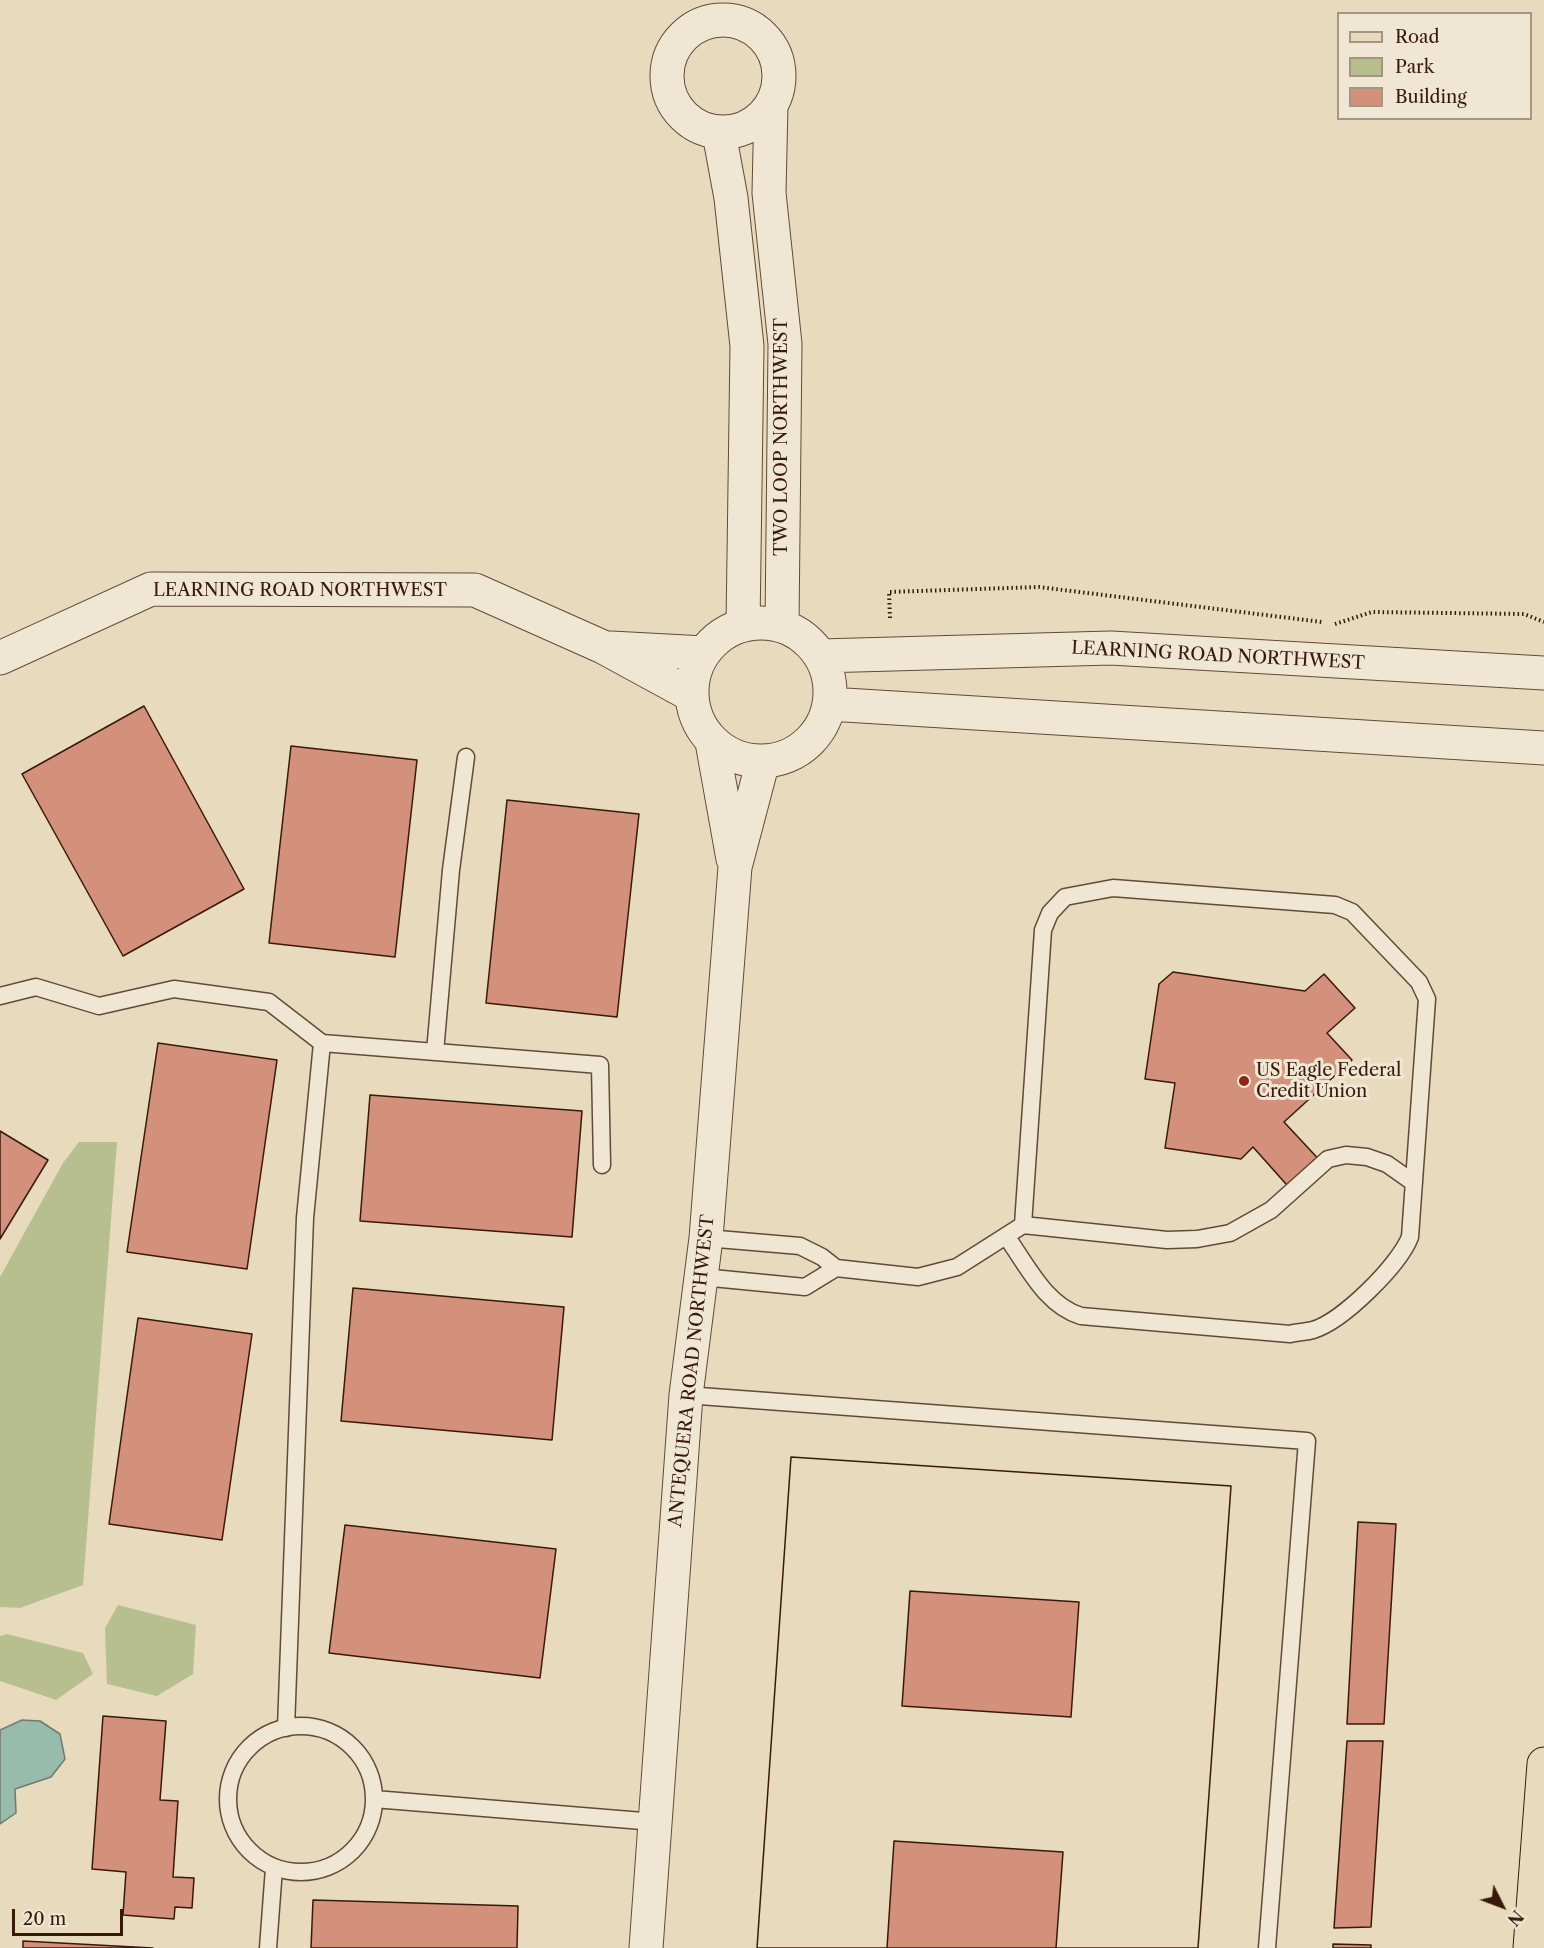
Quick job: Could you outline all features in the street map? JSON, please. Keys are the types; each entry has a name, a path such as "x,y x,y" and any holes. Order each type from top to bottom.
{"main road":[{"path":"1530,1948 1544,1764"}],"street":[{"path":"716,10 749,25 772,46 780,76 771,105 749,127 719,133 699,128 681,115 670,97 666,76 670,55 681,38 716,10"},
{"name":"TWO LOOP NORTHWEST","path":"771,105 769,193 785,344 782,626"},
{"name":"TWO LOOP NORTHWEST","path":"719,133 731,198 747,346 743,625"},
{"name":"LEARNING ROAD NORTHWEST","path":"0,658 151,589 475,590 603,647 691,695"},
{"path":"763,623 782,626 803,637 820,656 829,679 829,704 817,732 806,744 779,759 764,761 735,757 712,741 698,720 691,695 694,672 704,653 721,636 743,625 763,623"},
{"name":"LEARNING ROAD NORTHWEST","path":"603,647 704,653"},
{"name":"LEARNING ROAD NORTHWEST","path":"820,656 1111,648 1544,673"},
{"path":"829,704 1544,748"},
{"name":"ANTEQUERA ROAD NORTHWEST","path":"712,741 735,867"},
{"name":"ANTEQUERA ROAD NORTHWEST","path":"646,1948 686,1395 706,1238 735,867 764,761"}],"lane":[{"path":"435,1052 451,870 466,757"},
{"path":"1006,1236 1054,1303 1068,1312 1081,1316 1290,1334 1314,1330 1334,1320 1391,1269 1404,1251 1410,1237 1427,999 1419,982 1352,912 1335,905 1113,888 1065,897 1050,913 1043,930 1023,1225"},
{"path":"0,996 36,987 99,1006 174,990 269,1002 322,1043 600,1065 602,1165"},
{"path":"286,1728 305,1218 322,1043"},
{"path":"706,1238 800,1246 822,1257 836,1268 918,1277 957,1267 1023,1225 1167,1240 1197,1239 1230,1233 1271,1210 1328,1159 1346,1155 1367,1157 1387,1164 1414,1183"},
{"path":"702,1276 805,1287 836,1268"},
{"path":"686,1395 1307,1441 1267,1948"},
{"path":"307,1726 328,1731 347,1743 361,1758 371,1778 374,1799 370,1822 359,1844 342,1860 321,1870 298,1873 274,1868 254,1856 239,1839 230,1817 228,1794 233,1771 246,1751 264,1736 286,1728 307,1726"},
{"path":"374,1799 654,1822"},
{"path":"268,1948 274,1868"}],"path":[{"path":"891,626 890,592 1039,587 1336,624 1372,612 1524,614 1544,622"}],"green space":[{"path":"79,1142 117,1142 83,1585 20,1608 0,1607 0,1277 63,1163"},
{"path":"118,1605 196,1625 193,1674 157,1696 107,1684 105,1628"},
{"path":"7,1634 83,1653 93,1674 56,1700 0,1681 0,1636"}],"shaded area":[{"path":"22,1720 40,1721 60,1734 65,1759 51,1777 15,1789 16,1813 0,1824 0,1730"}],"building":[{"path":"144,706 244,889 123,956 22,774"},
{"path":"291,746 417,760 395,957 269,943"},
{"path":"507,800 639,814 617,1017 486,1003"},
{"name":"US Eagle Federal Credit Union","path":"1173,972 1305,991 1324,974 1355,1008 1327,1033 1352,1060 1284,1122 1325,1166 1294,1193 1253,1147 1241,1159 1165,1148 1175,1083 1145,1079 1159,984"},
{"path":"158,1043 277,1060 247,1269 127,1252"},
{"path":"370,1095 582,1111 572,1237 360,1221"},
{"path":"0,1131 48,1160 0,1239"},
{"path":"353,1288 564,1307 552,1440 341,1421"},
{"path":"138,1318 252,1334 222,1540 109,1524"},
{"path":"791,1457 1231,1486 1198,1948 1056,1948 1063,1852 894,1841 887,1948 757,1948","holes":["910,1591 1079,1602 1071,1717 902,1706"]},
{"path":"791,1457 1231,1486 1198,1948 757,1948"},
{"path":"1358,1522 1396,1524 1384,1724 1347,1724"},
{"path":"345,1525 556,1549 540,1678 329,1653"},
{"path":"103,1716 166,1721 160,1800 178,1801 173,1877 194,1878 192,1908 175,1907 174,1919 123,1915 126,1872 92,1869"},
{"path":"1347,1741 1383,1741 1371,1927 1334,1928"},
{"path":"313,1900 518,1906 517,1948 311,1948"},
{"path":"23,1941 153,1948 23,1948"},
{"path":"1333,1944 1371,1945 1371,1948 1333,1948"}],"place":[{"name":"US Eagle Federal Credit Union","path":"1244,1081"}]}
